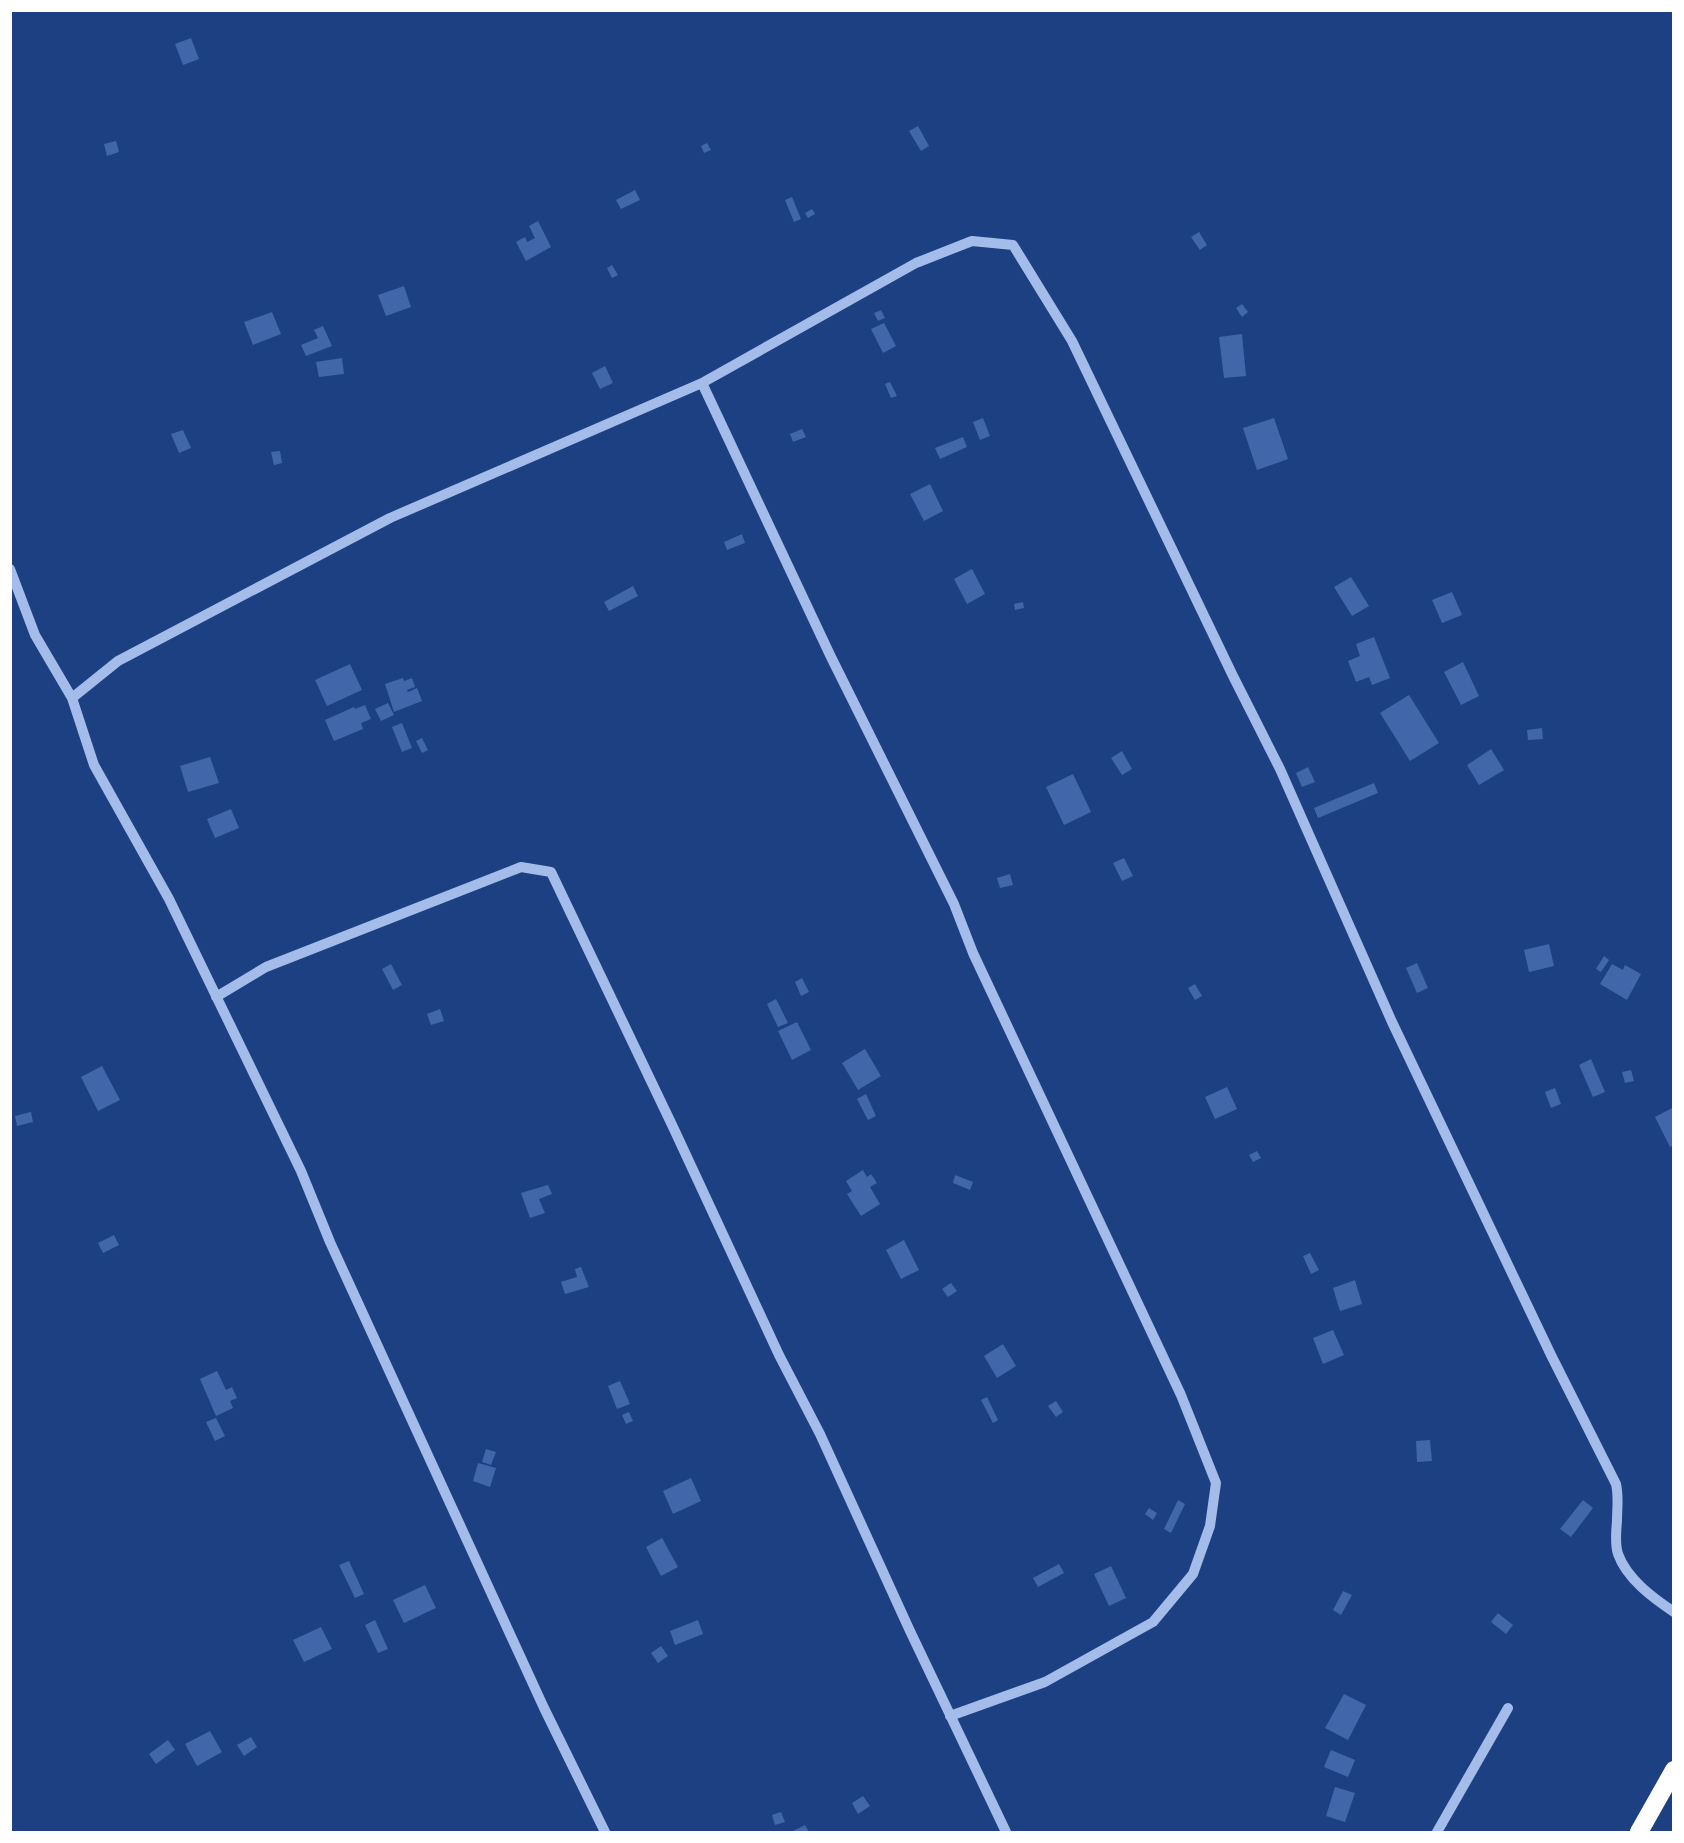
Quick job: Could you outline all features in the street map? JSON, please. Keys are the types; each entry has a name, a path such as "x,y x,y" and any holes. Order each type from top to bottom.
{"highway":[{"path":"1640,1833 1674,1770"}],"street":[{"path":"72,698 118,661 390,518 702,383 916,263 972,241 1013,245 1072,341 1280,769 1392,1022 1616,1484 1619,1498 1617,1552 1625,1567 1643,1588 1674,1612"},
{"path":"702,383 831,657 954,904 973,953 1181,1395 1216,1483 1210,1526 1193,1574 1153,1622 1045,1682 950,1716"},
{"path":"10,569 35,635 72,698 94,765 169,899 301,1171 335,1253 544,1708 605,1833"},
{"path":"216,997 266,967 521,867 551,872 674,1127 779,1355 820,1434 1006,1833"},
{"path":"1437,1833 1508,1708"}],"building":[{"path":"191,38 199,59 183,65 175,44"},
{"path":"918,126 929,146 921,151 909,131"},
{"path":"116,141 119,152 107,156 104,144"},
{"path":"707,143 711,150 704,153 701,146"},
{"path":"635,190 640,200 621,209 616,200"},
{"path":"792,197 801,219 794,222 785,200"},
{"path":"812,209 815,214 808,218 805,213"},
{"path":"538,221 551,247 526,261 516,242 525,237 527,242 535,238 529,226"},
{"path":"1199,232 1207,245 1200,250 1191,237"},
{"path":"612,265 618,275 612,278 607,268"},
{"path":"404,286 411,307 386,316 378,295"},
{"path":"1242,304 1248,312 1242,317 1236,308"},
{"path":"881,310 885,318 878,321 874,313"},
{"path":"272,312 281,334 253,345 244,322"},
{"path":"884,323 896,346 883,353 871,329"},
{"path":"323,326 332,346 306,356 301,345 318,338 314,330"},
{"path":"1242,334 1246,376 1224,378 1219,337"},
{"path":"342,358 344,374 319,377 316,362"},
{"path":"605,366 613,383 600,389 592,373"},
{"path":"890,382 897,396 891,398 885,384"},
{"path":"983,418 990,436 980,440 973,422"},
{"path":"1274,418 1288,459 1257,470 1243,428"},
{"path":"802,429 806,437 793,442 790,434"},
{"path":"183,430 191,448 179,453 171,434"},
{"path":"963,437 967,447 940,459 935,448"},
{"path":"280,451 282,463 274,465 271,452"},
{"path":"930,484 943,511 924,521 910,494"},
{"path":"742,534 745,543 727,550 724,542"},
{"path":"972,569 985,594 967,604 954,579"},
{"path":"1351,577 1369,606 1352,616 1334,587"},
{"path":"633,586 638,596 609,611 604,602"},
{"path":"1452,592 1462,615 1442,623 1432,600"},
{"path":"1023,602 1024,608 1015,610 1014,604"},
{"path":"1374,637 1390,678 1372,685 1369,677 1356,682 1348,661 1360,656 1356,644"},
{"path":"1463,662 1479,696 1461,705 1444,672"},
{"path":"350,664 362,690 327,706 315,680"},
{"path":"403,678 404,681 412,678 415,687 407,690 408,692 417,688 422,701 394,712 385,684"},
{"path":"1409,695 1439,743 1410,761 1380,713"},
{"path":"388,703 394,715 381,721 375,709"},
{"path":"365,705 371,719 361,723 363,729 334,741 325,720 354,707 355,709"},
{"path":"402,723 412,748 402,752 392,727"},
{"path":"1542,728 1543,739 1528,740 1527,730"},
{"path":"422,738 428,750 422,753 416,741"},
{"path":"1491,749 1504,770 1479,785 1467,765"},
{"path":"1122,751 1132,769 1122,775 1111,758"},
{"path":"210,757 219,783 188,792 180,766"},
{"path":"1308,767 1315,782 1302,787 1296,773"},
{"path":"1073,774 1091,812 1064,825 1046,787"},
{"path":"1374,783 1378,793 1318,818 1314,808"},
{"path":"231,809 239,828 215,838 207,819"},
{"path":"1124,858 1133,876 1122,881 1113,863"},
{"path":"1010,874 1013,885 1000,888 997,878"},
{"path":"1549,944 1554,966 1529,972 1524,950"},
{"path":"1604,956 1609,960 1601,972 1596,969"},
{"path":"1417,963 1428,988 1417,993 1406,968"},
{"path":"391,964 402,985 393,990 382,969"},
{"path":"1612,964 1623,970 1625,965 1641,974 1627,1000 1600,984"},
{"path":"802,978 809,992 801,996 795,982"},
{"path":"1195,984 1202,996 1195,1000 1188,988"},
{"path":"776,999 788,1023 778,1027 767,1004"},
{"path":"440,1009 444,1021 431,1025 427,1014"},
{"path":"797,1022 811,1050 792,1060 778,1031"},
{"path":"865,1049 881,1076 858,1090 842,1063"},
{"path":"1591,1059 1605,1092 1593,1097 1579,1065"},
{"path":"102,1066 120,1100 98,1111 81,1077"},
{"path":"1631,1070 1634,1081 1625,1083 1622,1072"},
{"path":"1227,1087 1237,1109 1215,1119 1205,1097"},
{"path":"1555,1088 1561,1104 1551,1108 1545,1092"},
{"path":"866,1094 876,1116 868,1120 857,1099"},
{"path":"1674,1107 1674,1145 1670,1147 1655,1117"},
{"path":"31,1112 33,1122 17,1126 15,1116"},
{"path":"1257,1151 1261,1158 1253,1162 1249,1155"},
{"path":"863,1170 867,1177 871,1174 877,1183 870,1187 880,1204 861,1216 847,1194 852,1191 846,1181"},
{"path":"955,1175 973,1182 970,1190 953,1183"},
{"path":"548,1185 552,1194 539,1199 545,1213 530,1218 521,1193"},
{"path":"114,1235 119,1245 103,1253 98,1243"},
{"path":"904,1240 919,1270 901,1279 886,1250"},
{"path":"1310,1253 1319,1270 1311,1274 1303,1256"},
{"path":"581,1267 589,1287 565,1294 561,1282 577,1277 575,1269"},
{"path":"1355,1280 1362,1304 1340,1311 1333,1288"},
{"path":"951,1283 957,1291 948,1297 942,1289"},
{"path":"1333,1330 1344,1355 1323,1364 1313,1338"},
{"path":"1003,1344 1016,1366 997,1378 984,1356"},
{"path":"217,1371 226,1390 232,1387 237,1398 230,1401 233,1408 216,1416 200,1379"},
{"path":"620,1381 630,1404 617,1409 608,1386"},
{"path":"987,1397 998,1420 993,1423 981,1400"},
{"path":"1056,1401 1063,1412 1056,1417 1048,1406"},
{"path":"629,1412 633,1421 626,1424 622,1415"},
{"path":"216,1418 225,1436 215,1441 206,1422"},
{"path":"1430,1440 1432,1461 1417,1462 1416,1441"},
{"path":"486,1449 496,1452 491,1465 482,1462"},
{"path":"478,1463 496,1468 490,1487 473,1481"},
{"path":"691,1478 701,1501 673,1514 663,1491"},
{"path":"1178,1500 1185,1504 1171,1533 1164,1529"},
{"path":"1583,1500 1593,1508 1571,1537 1560,1529"},
{"path":"1149,1508 1157,1513 1153,1520 1145,1514"},
{"path":"662,1538 678,1567 661,1576 646,1547"},
{"path":"349,1561 364,1594 355,1598 339,1565"},
{"path":"1059,1564 1064,1573 1038,1587 1033,1578"},
{"path":"1111,1566 1126,1598 1109,1606 1094,1574"},
{"path":"425,1585 436,1608 404,1623 393,1600"},
{"path":"1343,1591 1352,1595 1341,1615 1333,1610"},
{"path":"1498,1613 1513,1625 1506,1634 1491,1622"},
{"path":"375,1620 388,1649 378,1653 365,1625"},
{"path":"698,1620 703,1634 675,1645 670,1631"},
{"path":"321,1627 332,1649 304,1662 293,1640"},
{"path":"661,1646 668,1656 658,1663 651,1653"},
{"path":"1344,1694 1366,1705 1348,1740 1325,1728"},
{"path":"210,1731 222,1752 197,1766 185,1744"},
{"path":"251,1737 257,1747 244,1756 237,1745"},
{"path":"168,1740 175,1750 156,1764 149,1754"},
{"path":"1331,1750 1355,1760 1348,1777 1324,1767"},
{"path":"1335,1787 1355,1793 1345,1822 1326,1816"},
{"path":"863,1796 870,1806 858,1814 852,1803"},
{"path":"781,1812 785,1822 775,1825 772,1815"},
{"path":"805,1825 809,1832 791,1832"}]}
